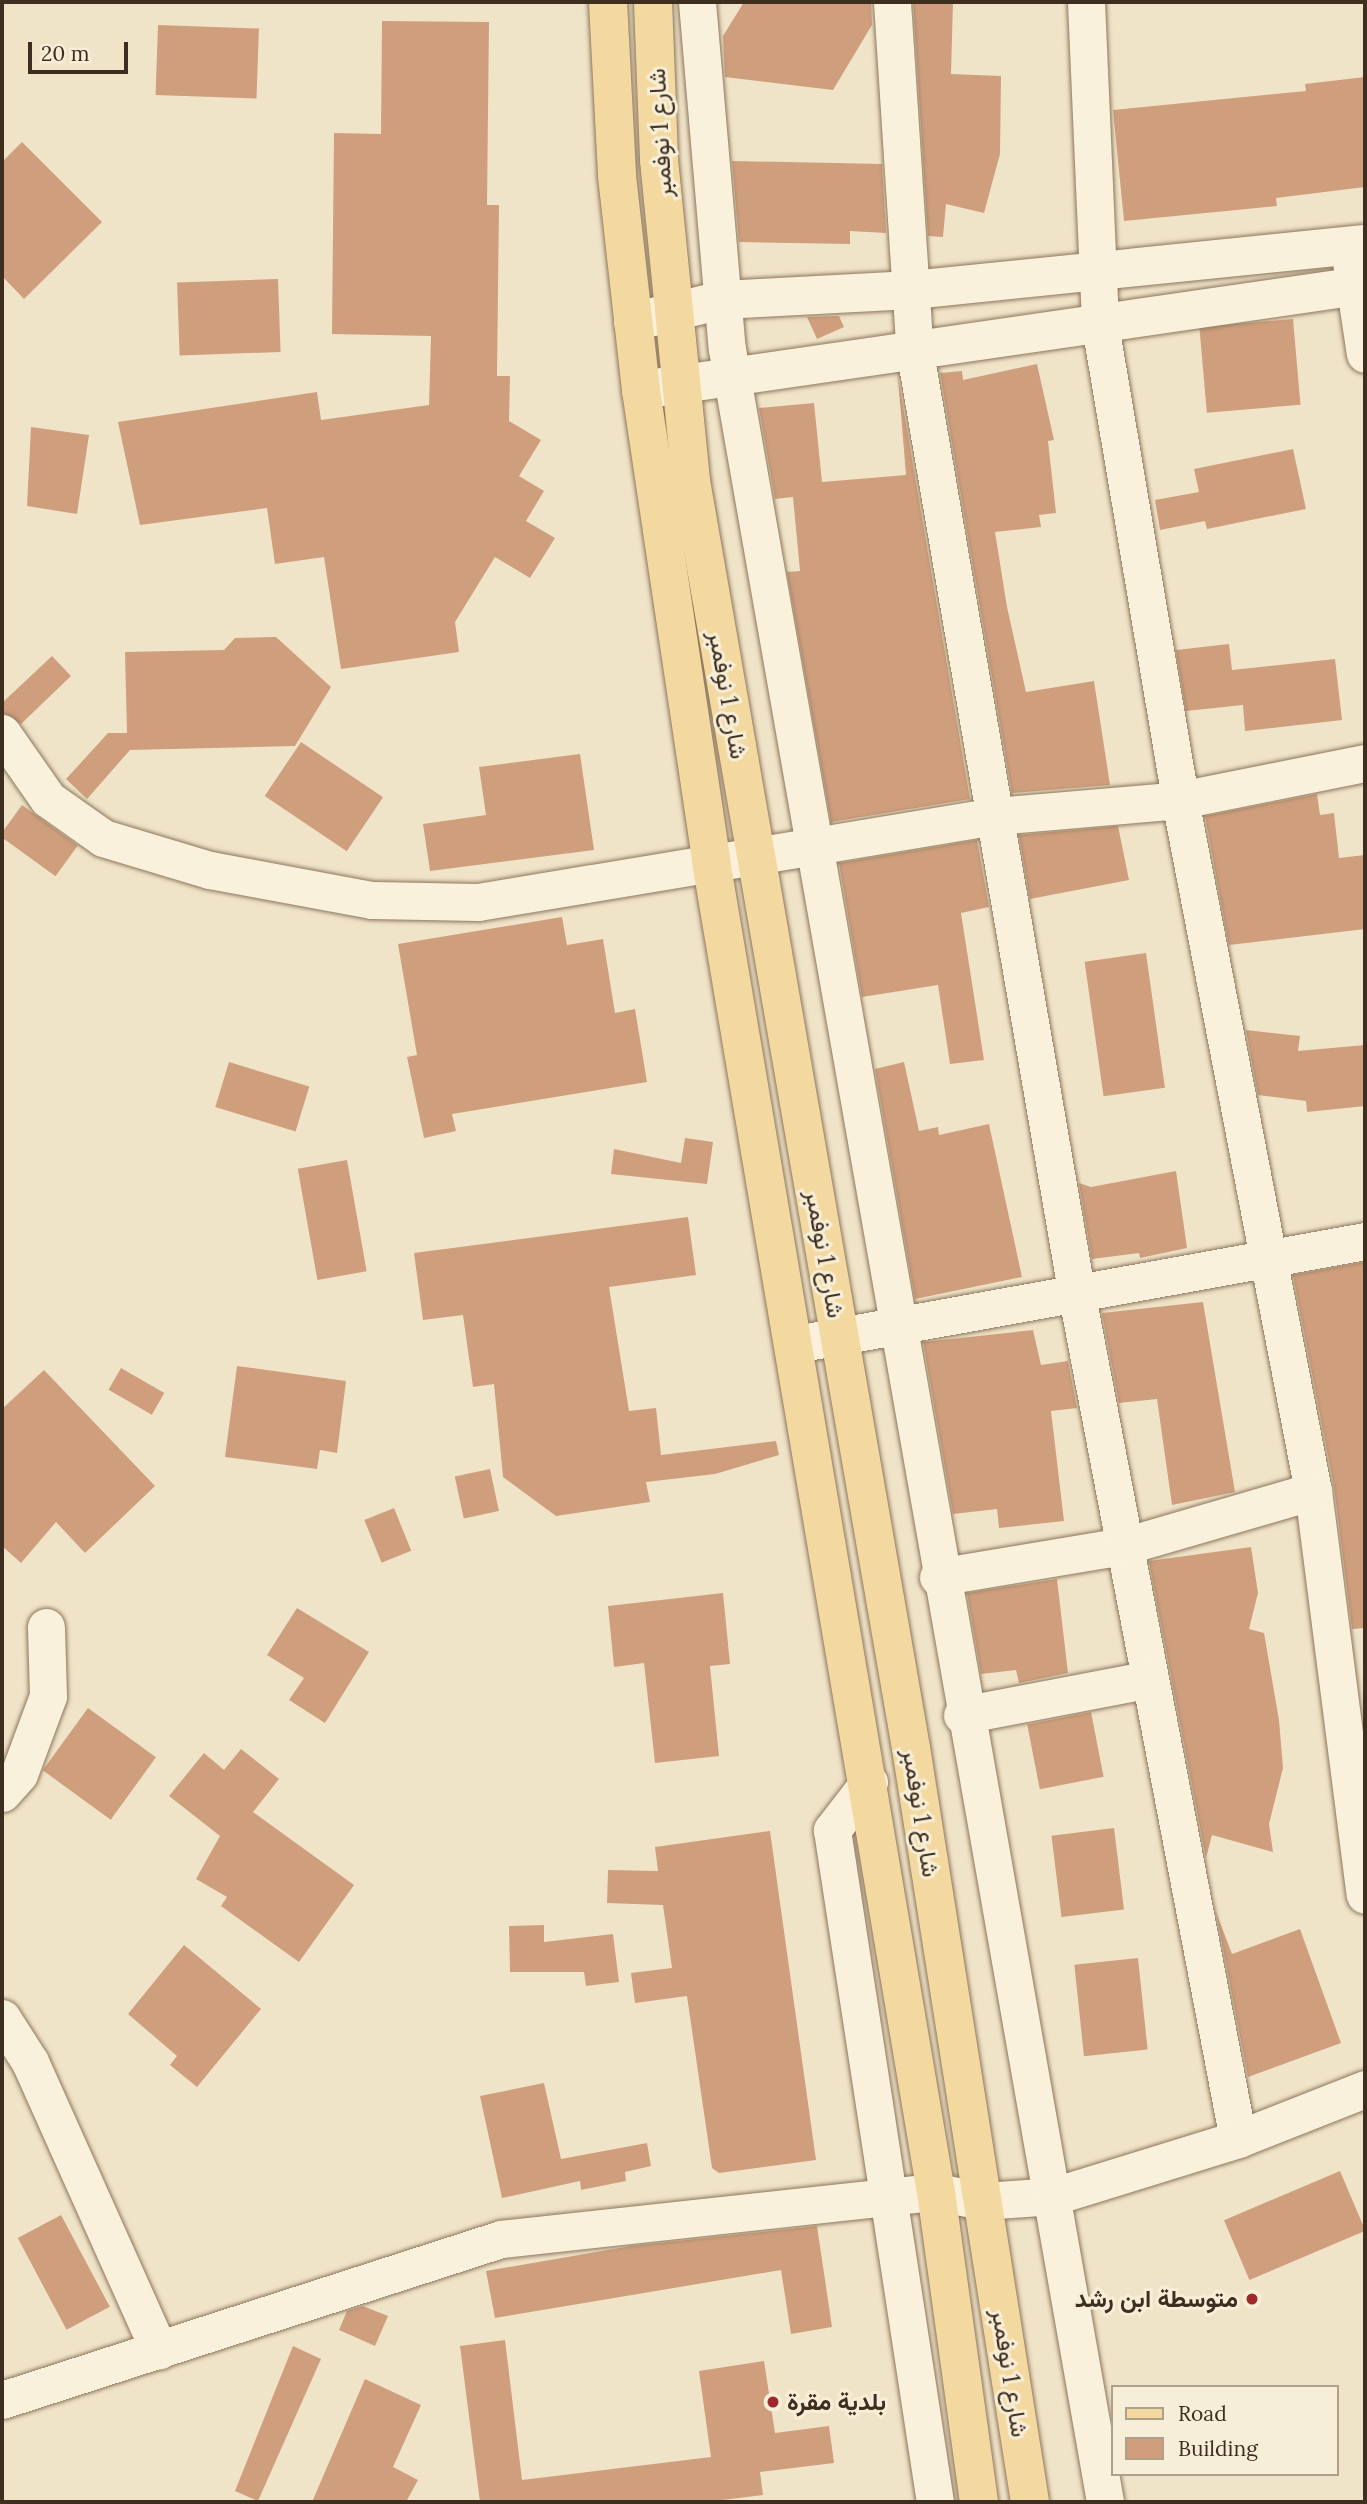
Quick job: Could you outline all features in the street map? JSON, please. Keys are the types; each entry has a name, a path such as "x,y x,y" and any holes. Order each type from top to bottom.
{"main road":[{"name":"شارع 1 نوفمبر","path":"608,2 617,176 641,390 711,861 796,1345 936,2192 979,2502"},
{"name":"شارع 1 نوفمبر","path":"653,2 674,315 691,481 840,1340 983,2201 1030,2502"}],"street":[{"path":"697,2 722,300 732,381 962,1715 1054,2196 1105,2502"},
{"path":"892,2 915,353 1077,1296 1237,2139"},
{"path":"1086,2 1100,325 1180,800 1265,1260 1313,1490 1365,1895"},
{"path":"634,322 674,315 722,300 912,289 1357,245 1365,354"},
{"path":"641,390 732,381 1360,286"},
{"path":"2,733 48,799 103,838 209,870 372,900 478,902 711,861 813,847 995,816 1180,800 1365,763"},
{"path":"796,1345 896,1330 1365,1241"},
{"path":"938,1577 1124,1546 1313,1490"},
{"path":"2,1793 19,1774 48,1696 46,1627"},
{"path":"962,1715 1150,1679"},
{"path":"869,1782 832,1830 935,2502"},
{"path":"2,2018 30,2062 159,2350"},
{"path":"2,2400 501,2239 936,2192 983,2201 1054,2196 1237,2139 1365,2089"}],"building":[{"path":"744,2 871,2 872,25 833,90 725,77 723,36"},
{"path":"913,2 953,2 951,74 1001,76 1000,154 984,213 946,204 943,237 928,236"},
{"path":"382,21 489,22 487,205 499,205 497,376 510,376 509,421 541,440 519,476 544,491 526,521 555,538 530,578 495,557 455,622 459,652 341,669 324,557 275,564 267,508 140,525 118,422 317,392 321,420 429,405 431,336 332,334 334,133 381,134"},
{"path":"158,25 259,29 256,98 156,95"},
{"path":"1365,77 1365,187 1276,198 1277,206 1124,221 1113,110 1306,91 1305,84"},
{"path":"22,142 102,222 24,299 2,276 2,162"},
{"path":"732,161 882,164 886,233 850,231 850,244 739,242"},
{"path":"278,279 281,352 180,355 177,283"},
{"path":"839,316 844,327 817,339 807,317"},
{"path":"1293,319 1300,405 1207,413 1199,327"},
{"path":"1037,364 1054,440 1048,441 1056,513 1039,515 1041,527 995,532 1007,607 1026,692 1094,681 1110,785 1012,793 940,373 962,371 963,380"},
{"path":"898,377 970,799 831,822 787,572 800,571 793,497 775,499 759,408 814,403 822,482 906,475"},
{"path":"31,427 89,435 77,514 27,506"},
{"path":"1293,449 1306,509 1207,529 1205,521 1160,530 1155,500 1199,492 1194,469"},
{"path":"276,637 331,687 295,746 130,750 87,799 66,779 108,733 127,733 125,652 224,650 235,638"},
{"path":"1229,644 1232,670 1335,659 1342,720 1245,731 1243,705 1186,711 1176,650"},
{"path":"52,656 71,676 21,724 2,712 2,703"},
{"path":"301,742 383,797 347,851 265,796"},
{"path":"580,754 594,850 430,871 423,824 486,815 479,767"},
{"path":"1317,794 1320,815 1334,813 1339,858 1365,855 1365,929 1229,945 1205,816"},
{"path":"22,805 78,846 55,876 2,837 2,833"},
{"path":"1118,826 1129,880 1030,899 1019,835"},
{"path":"977,840 989,907 961,913 984,1060 950,1064 938,985 862,997 839,863"},
{"path":"562,917 567,945 603,939 615,1013 635,1009 647,1082 452,1114 456,1131 424,1138 407,1057 417,1055 398,944"},
{"path":"1146,953 1165,1088 1104,1096 1085,962"},
{"path":"1246,1030 1300,1036 1298,1051 1365,1045 1365,1106 1307,1112 1306,1101 1258,1095"},
{"path":"229,1062 309,1087 296,1132 215,1107"},
{"path":"904,1062 919,1131 938,1127 939,1135 989,1124 1022,1277 915,1299 875,1069"},
{"path":"685,1138 713,1142 707,1184 611,1174 614,1149 681,1163"},
{"path":"347,1160 367,1271 317,1280 298,1169"},
{"path":"1176,1171 1187,1248 1140,1258 1139,1253 1092,1259 1079,1183 1091,1187"},
{"path":"688,1217 696,1275 609,1287 629,1411 656,1408 661,1455 776,1441 779,1455 715,1474 646,1482 650,1502 556,1516 503,1477 494,1384 473,1387 463,1315 423,1320 414,1253"},
{"path":"1365,1262 1365,1628 1352,1629 1334,1487 1293,1275"},
{"path":"1203,1302 1235,1492 1172,1505 1157,1399 1119,1403 1102,1313"},
{"path":"1033,1330 1041,1365 1068,1361 1077,1408 1051,1411 1064,1521 999,1528 997,1509 953,1514 923,1342"},
{"path":"237,1366 346,1381 337,1453 320,1450 317,1469 225,1457"},
{"path":"121,1368 164,1393 152,1415 108,1390"},
{"path":"44,1370 155,1486 85,1553 56,1522 21,1563 2,1546 2,1409"},
{"path":"490,1469 499,1511 464,1519 455,1476"},
{"path":"394,1508 411,1551 382,1563 364,1520"},
{"path":"1251,1547 1258,1593 1249,1629 1264,1633 1279,1720 1283,1768 1269,1824 1273,1852 1212,1835 1206,1858 1149,1561"},
{"path":"1057,1579 1068,1673 1019,1683 1016,1670 981,1674 967,1593"},
{"path":"723,1593 730,1664 710,1666 719,1756 655,1763 644,1663 614,1667 608,1606"},
{"path":"297,1608 369,1652 325,1723 289,1700 304,1678 267,1655"},
{"path":"88,1708 156,1757 111,1820 43,1770"},
{"path":"1091,1712 1104,1777 1040,1789 1027,1724"},
{"path":"241,1749 279,1779 253,1812 354,1885 299,1962 221,1906 227,1897 196,1879 220,1836 169,1796 204,1753 224,1770"},
{"path":"1114,1828 1124,1909 1061,1917 1051,1836"},
{"path":"770,1831 816,2160 719,2173 712,2168 687,1996 635,2003 631,1973 672,1968 663,1905 607,1903 608,1870 658,1871 655,1847"},
{"path":"1216,1912 1232,1954 1300,1929 1341,2043 1248,2077"},
{"path":"544,1925 544,1942 613,1934 619,1982 586,1986 584,1972 510,1972 509,1926"},
{"path":"184,1945 261,2009 197,2087 170,2065 177,2056 128,2014"},
{"path":"1138,1958 1148,2049 1084,2056 1074,1965"},
{"path":"544,2083 561,2159 647,2143 651,2166 625,2172 626,2181 581,2190 580,2181 502,2198 480,2096"},
{"path":"1340,2171 1365,2231 1249,2280 1224,2220"},
{"path":"61,2215 110,2307 67,2330 18,2238"},
{"path":"817,2226 832,2327 791,2334 781,2270 495,2318 486,2271 631,2246"},
{"path":"363,2306 388,2316 375,2346 339,2330 347,2311"},
{"path":"505,2340 522,2480 711,2457 699,2371 764,2361 775,2433 829,2426 834,2463 760,2472 763,2495 706,2502 480,2502 460,2346"},
{"path":"293,2346 321,2359 258,2501 235,2491"},
{"path":"365,2379 421,2405 393,2467 418,2480 406,2502 312,2502"}],"place":[{"name":"متوسطة ابن رشد","path":"1252,2299"},
{"name":"بلدية مقرة","path":"773,2402"}]}
